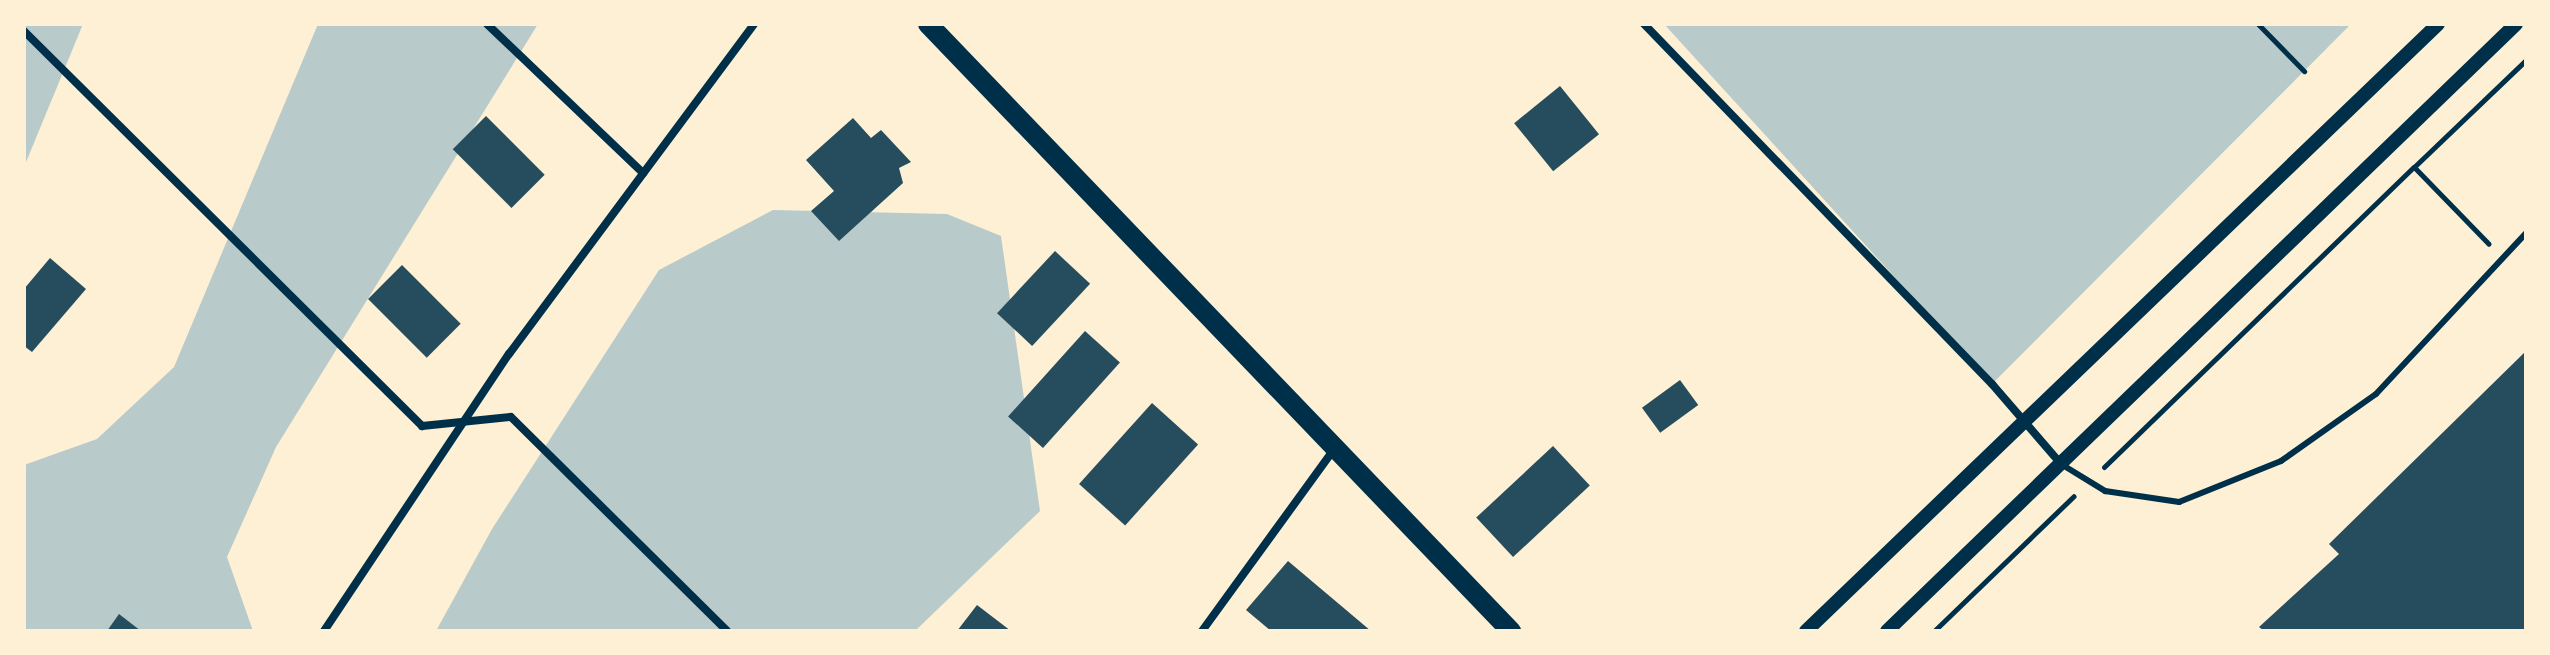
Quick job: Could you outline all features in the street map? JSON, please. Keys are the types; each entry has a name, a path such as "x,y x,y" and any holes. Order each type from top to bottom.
{"main road":[{"path":"928,24 1511,631"}],"street":[{"path":"487,24 643,173"},
{"path":"324,631 466,424 509,354 754,24"},
{"path":"1644,24 2022,419 2061,464"},
{"path":"1806,631 2022,419 2438,24"},
{"path":"1887,631 2516,24"},
{"path":"24,31 422,426 466,424 511,417 727,631"},
{"path":"1202,631 1334,449"}],"lane":[{"path":"2061,464 2105,491 2179,502 2281,461 2376,394 2526,233"}],"path":[{"path":"2258,24 2304,71"},
{"path":"1934,631 2526,60"},
{"path":"2414,167 2503,258"}],"shaded area":[{"path":"24,24 83,24 24,167"},
{"path":"318,24 538,24 276,447 227,557 253,631 24,631 24,465 97,439 174,367"},
{"path":"1664,24 2351,24 1992,384"},
{"path":"773,210 947,214 1001,236 1040,511 915,631 436,631 492,529 659,270"}],"building":[{"path":"1560,86 1599,134 1553,171 1514,123"},
{"path":"486,116 545,175 511,208 453,149"},
{"path":"853,118 871,138 881,130 911,162 899,168 903,183 839,241 811,211 834,191 806,160"},
{"path":"1055,251 1090,284 1032,346 997,313"},
{"path":"50,258 86,289 32,352 24,346 24,289"},
{"path":"402,265 461,324 427,358 368,299"},
{"path":"1085,331 1120,362 1043,448 1008,416"},
{"path":"2526,351 2526,631 2264,631 2259,627 2339,554 2329,544"},
{"path":"1680,380 1698,405 1660,433 1642,408"},
{"path":"1152,403 1198,444 1125,525 1079,484"},
{"path":"1553,446 1590,485 1513,557 1476,518"},
{"path":"1288,561 1371,631 1271,631 1246,610"},
{"path":"977,605 1011,631 957,631"},
{"path":"119,614 141,631 107,631"}]}
